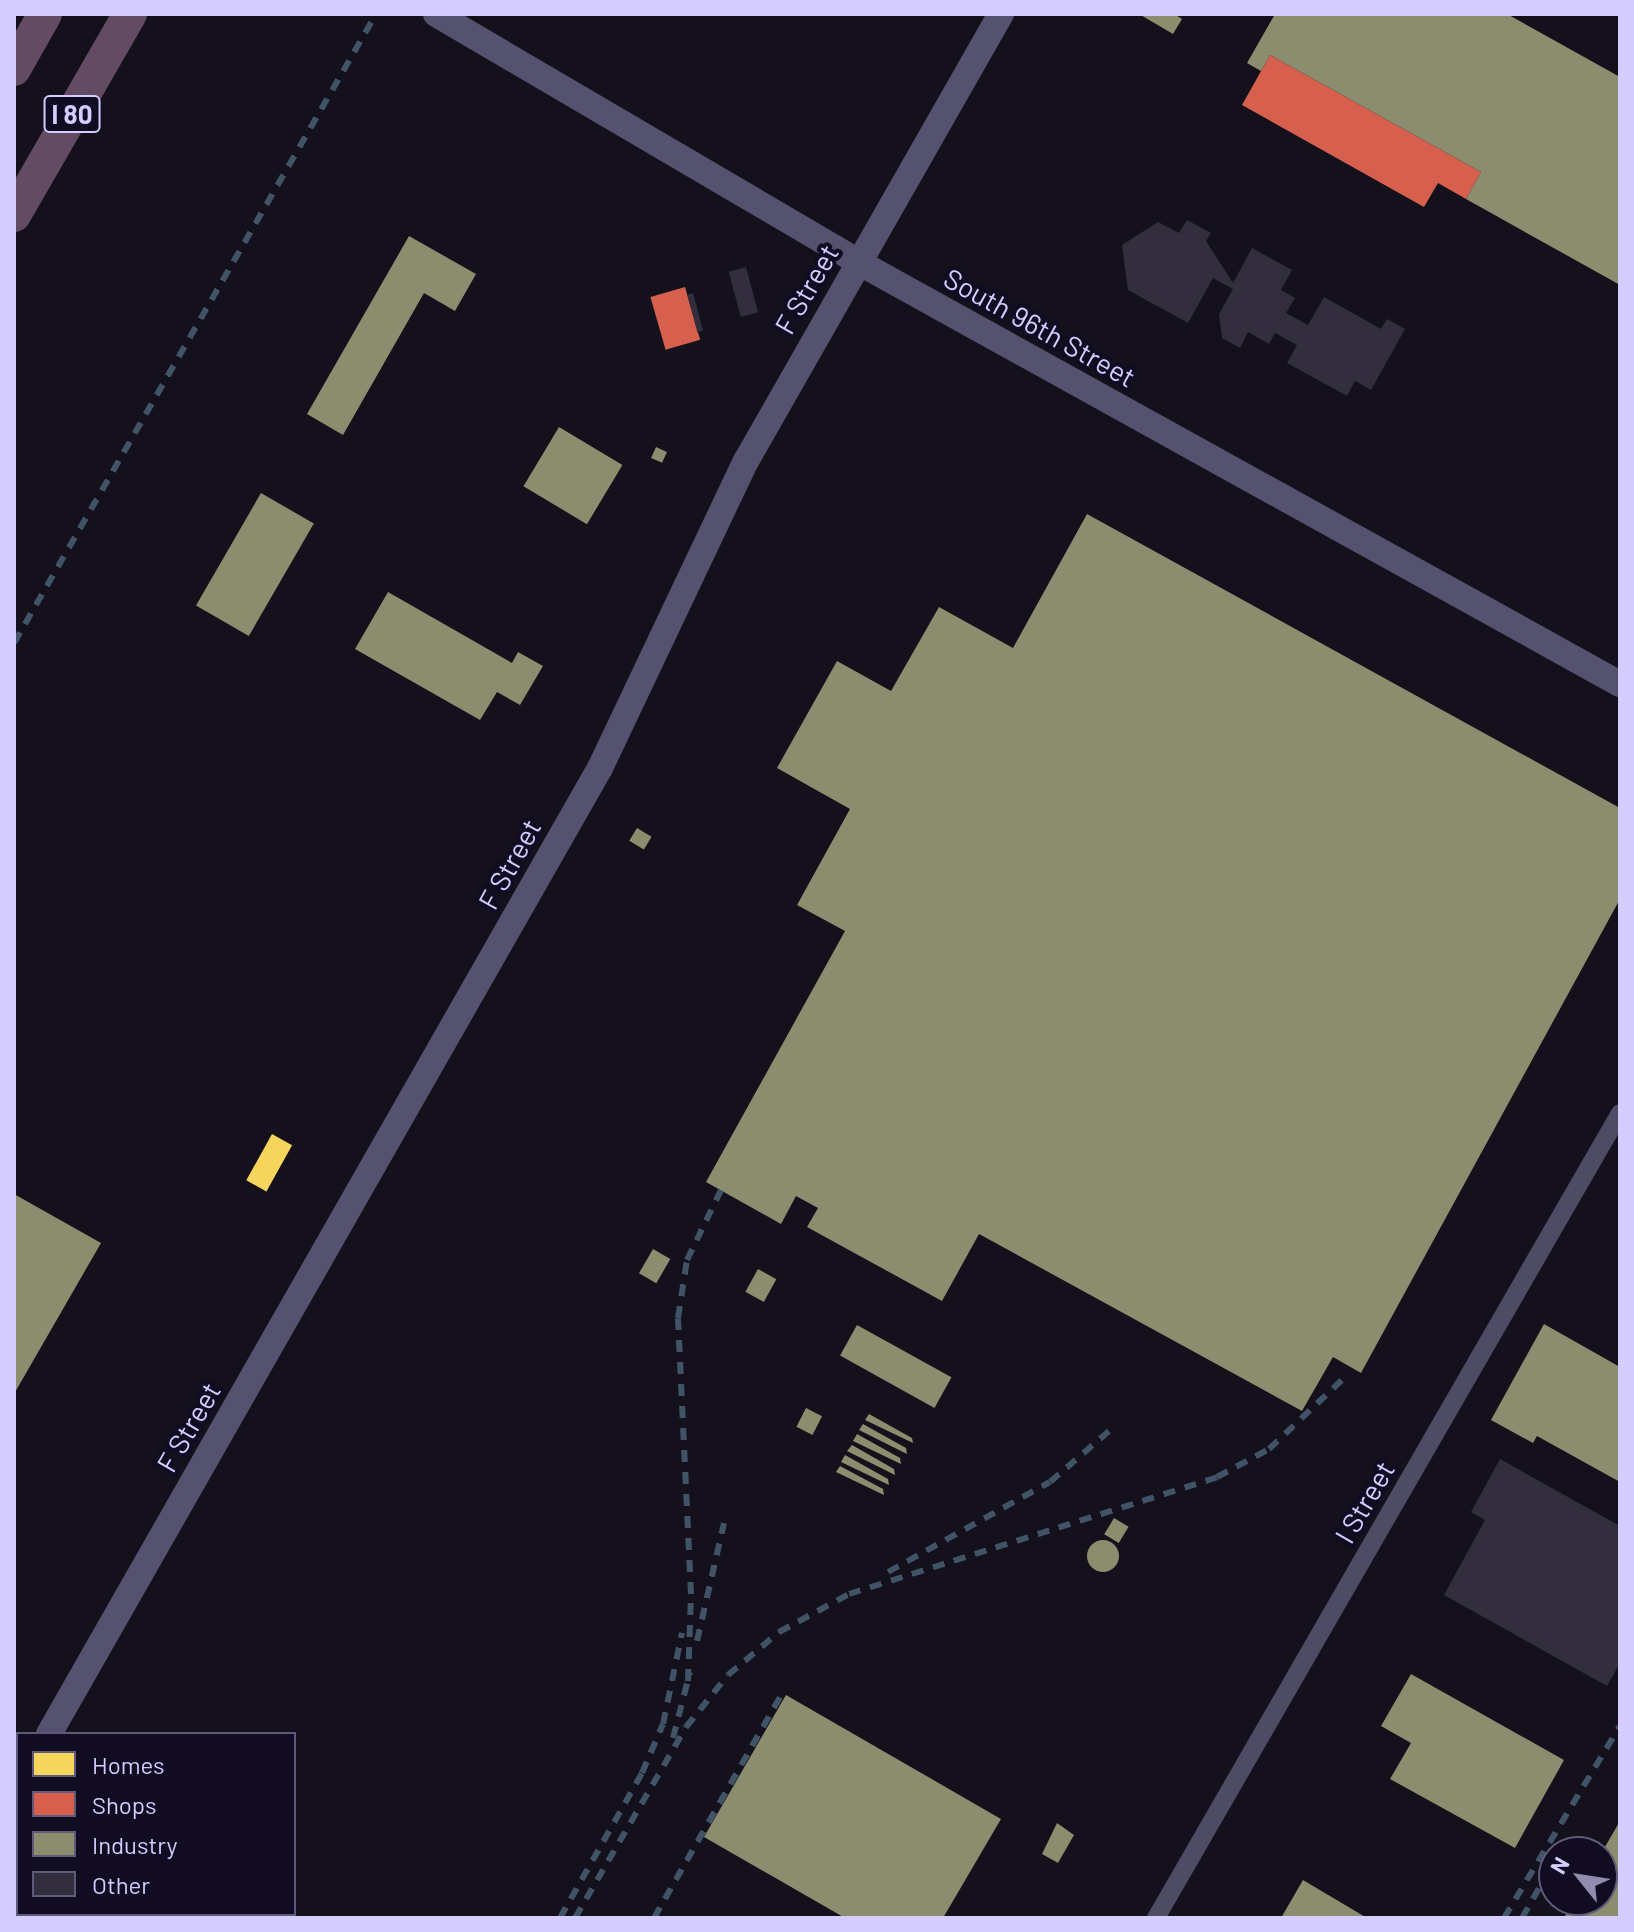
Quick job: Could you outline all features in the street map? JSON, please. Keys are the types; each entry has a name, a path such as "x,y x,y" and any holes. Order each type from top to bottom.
{"highway":[{"name":"I 80","path":"14,69 45,14"},
{"name":"I 80","path":"14,215 130,14"}],"street":[{"name":"South 96th Street","path":"436,14 858,262 1620,684"},
{"name":"F Street","path":"50,1732 600,768 746,461 1001,14"},
{"name":"I Street","path":"1156,1918 1620,1113"}],"building: Homes":[{"path":"272,1134 292,1145 266,1192 246,1180"}],"building: Shops":[{"path":"1270,55 1481,172 1466,199 1438,183 1424,207 1242,105"},
{"path":"685,287 700,340 666,350 650,297"}],"building: Industry":[{"path":"1139,14 1174,14 1182,19 1173,34"},
{"path":"1275,14 1507,14 1620,77 1620,285 1466,199 1481,172 1270,55 1261,71 1247,63"},
{"path":"409,236 476,274 455,311 424,293 343,435 307,414"},
{"path":"559,427 622,465 587,524 523,486"},
{"path":"656,447 667,452 662,463 651,458"},
{"path":"261,493 314,524 249,636 196,606"},
{"path":"1087,514 1620,808 1620,899 1361,1373 1333,1357 1302,1411 979,1234 942,1301 807,1227 818,1208 796,1196 781,1224 706,1182 845,931 797,905 850,809 777,768 837,661 891,691 939,607 1013,648"},
{"path":"388,592 512,663 518,652 543,666 520,705 497,692 480,720 355,649"},
{"path":"637,828 652,837 644,850 629,841"},
{"path":"14,1194 101,1243 14,1394"},
{"path":"653,1249 670,1259 656,1283 639,1273"},
{"path":"758,1269 776,1279 764,1302 745,1292"},
{"path":"1544,1324 1620,1367 1620,1482 1537,1436 1533,1443 1491,1420"},
{"path":"857,1325 951,1377 934,1408 840,1356"},
{"path":"806,1408 822,1416 813,1435 796,1427"},
{"path":"869,1414 912,1438 913,1443 865,1420"},
{"path":"863,1424 906,1448 907,1454 859,1430"},
{"path":"857,1434 900,1458 901,1464 853,1441"},
{"path":"852,1445 894,1469 895,1475 847,1451"},
{"path":"845,1455 888,1479 889,1485 841,1462"},
{"path":"840,1466 883,1489 884,1495 836,1472"},
{"path":"1114,1518 1129,1527 1119,1543 1104,1534"},
{"path":"1103,1540 1115,1544 1119,1556 1115,1568 1103,1572 1091,1568 1087,1556 1091,1544"},
{"path":"1411,1674 1564,1760 1515,1848 1390,1779 1411,1743 1381,1726"},
{"path":"786,1695 1001,1819 943,1918 845,1918 704,1837"},
{"path":"1620,1821 1620,1918 1564,1918 1618,1916 1618,1836 1611,1836"},
{"path":"1057,1823 1074,1835 1058,1863 1042,1854"},
{"path":"1303,1880 1367,1918 1281,1918"}],"building: Other":[{"path":"1187,220 1211,233 1206,241 1233,283 1252,248 1292,270 1281,290 1295,298 1286,313 1308,325 1324,297 1381,329 1387,319 1405,329 1371,390 1355,381 1347,396 1287,363 1297,345 1275,333 1269,344 1248,332 1240,348 1222,338 1219,314 1233,289 1213,278 1188,323 1128,290 1122,245 1158,222 1179,233"},
{"path":"746,267 758,312 741,317 729,272"},
{"path":"693,293 703,331 697,332 687,295"},
{"path":"1500,1459 1620,1526 1620,1663 1607,1686 1444,1595 1485,1520 1471,1512"}],"railway":[{"path":"14,643 376,14"},
{"path":"688,1681 691,1594 678,1318 687,1260 721,1190"},
{"path":"575,1918 686,1727 728,1675 779,1632 849,1594 1217,1477 1269,1449 1342,1380"},
{"path":"888,1572 1050,1482 1109,1431"},
{"path":"697,1641 724,1523"},
{"path":"560,1918 642,1773 663,1724 682,1633"},
{"path":"673,1738 690,1672"},
{"path":"654,1918 782,1694"},
{"path":"1504,1918 1620,1726"},
{"path":"1522,1918 1538,1890"}]}
